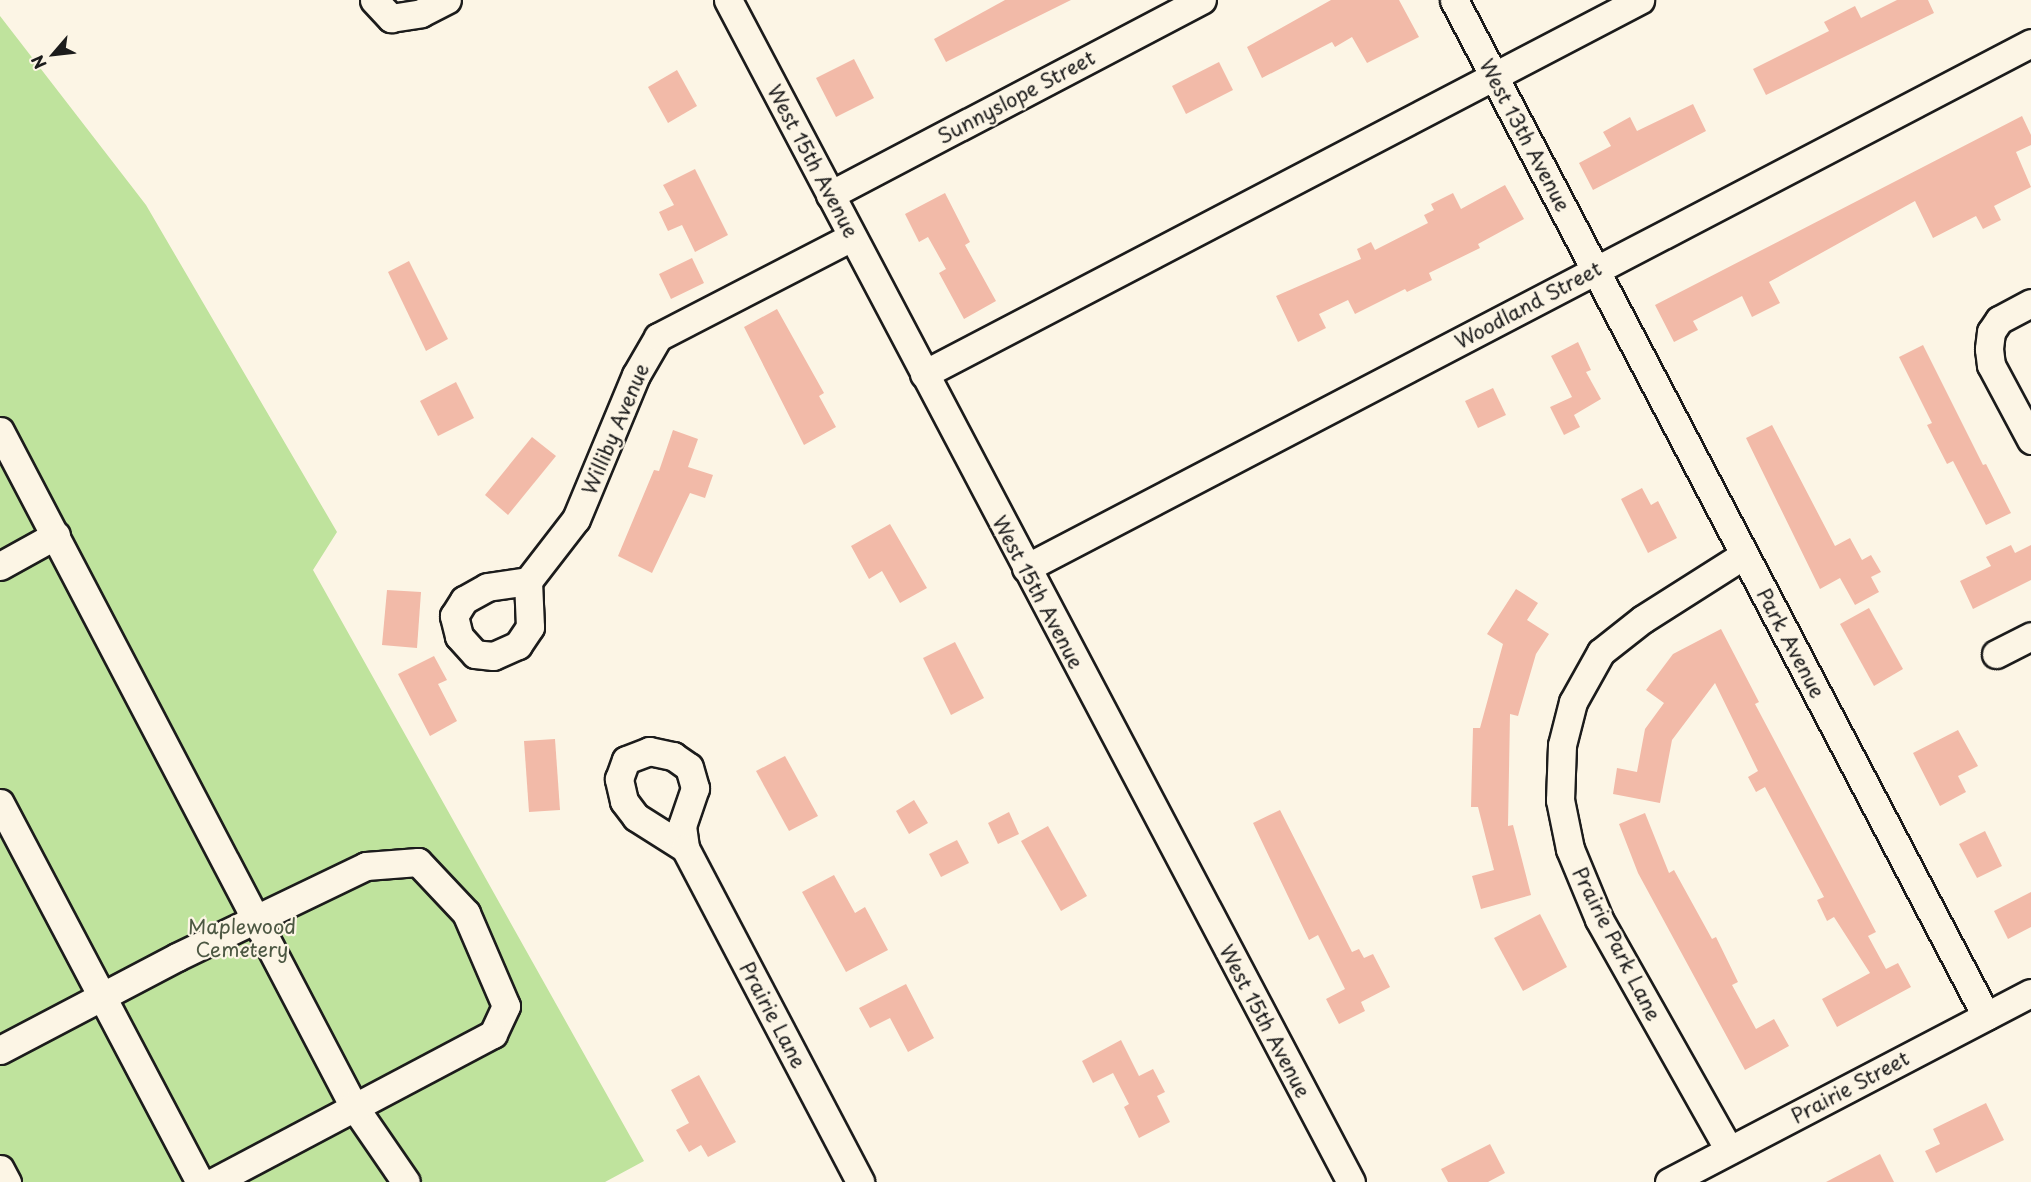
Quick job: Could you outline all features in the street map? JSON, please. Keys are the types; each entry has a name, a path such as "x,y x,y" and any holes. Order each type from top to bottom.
{"street":[{"path":"374,0 391,18 421,13 447,0"},
{"name":"West 15th Avenue","path":"728,0 1351,1182"},
{"name":"Sunnyslope Street","path":"830,195 1202,0"},
{"name":"West 13th Avenue","path":"1454,0 1595,270"},
{"path":"924,374 1640,0"},
{"name":"Woodland Street","path":"1026,568 2031,43"},
{"name":"Williby Avenue","path":"528,581 576,519 636,375 658,337 852,237"},
{"name":"Park Avenue","path":"1595,270 1986,1016"},
{"path":"2031,303 1999,320 1991,332 1989,350 1991,365 2031,440"},
{"path":"0,431 353,1105 406,1182"},
{"path":"0,566 56,535"},
{"name":"Prairie Park Lane","path":"1729,1150 1599,919 1570,849 1560,800 1562,745 1573,702 1601,652 1643,619 1744,555"},
{"path":"1996,654 2031,636"},
{"path":"0,803 200,1182"},
{"name":"Prairie Lane","path":"685,848 860,1182"},
{"path":"0,1050 102,996 366,866 418,862 466,913 506,1006 493,1034 353,1105 346,1114 214,1182"},
{"name":"Prairie Street","path":"1669,1182 2031,993"},
{"path":"0,1169 7,1182"}],"green space":[{"name":"Maplewood Cemetery","path":"0,16 146,205 337,532 313,570 644,1161 605,1182 0,1182"}],"building":[{"path":"1005,0 1071,0 946,62 934,39"},
{"path":"1331,0 1399,0 1419,37 1367,63 1352,37 1335,47 1332,42 1262,78 1247,47"},
{"path":"1897,0 1928,0 1934,13 1766,95 1753,69 1829,31 1824,22 1855,6 1861,18"},
{"path":"854,59 874,98 836,117 816,78"},
{"path":"1219,62 1233,90 1186,114 1172,86"},
{"path":"677,70 697,106 668,123 648,87"},
{"path":"1693,104 1706,131 1593,190 1579,163 1611,146 1603,132 1630,117 1637,131"},
{"path":"2022,116 2031,135 2031,145 2016,152 2031,187 1994,206 2001,220 1983,229 1976,216 1933,238 1915,201 1769,282 1780,303 1752,317 1742,296 1693,321 1698,330 1674,342 1655,305"},
{"path":"695,169 728,235 695,252 682,225 668,231 659,212 674,205 663,185"},
{"path":"1505,185 1524,219 1478,244 1480,248 1429,273 1432,280 1407,292 1405,289 1355,314 1348,300 1319,314 1326,328 1298,342 1276,296 1361,259 1357,249 1371,242 1375,250 1428,223 1424,215 1434,210 1431,204 1453,193 1461,209"},
{"path":"945,193 970,242 965,245 996,301 964,319 939,273 946,269 928,237 919,242 905,214"},
{"path":"692,258 704,283 671,299 659,274"},
{"path":"409,261 448,339 426,351 388,272"},
{"path":"777,309 824,393 819,396 836,427 804,445 744,327"},
{"path":"1578,342 1591,370 1586,372 1601,399 1574,415 1580,427 1564,435 1550,407 1572,397 1551,356"},
{"path":"1923,345 1983,465 1986,464 2011,513 1986,525 1953,461 1947,464 1927,425 1932,423 1899,357"},
{"path":"456,382 474,418 438,436 420,401"},
{"path":"1493,388 1506,415 1478,428 1465,401"},
{"path":"1772,425 1835,546 1850,538 1862,560 1871,555 1881,572 1871,577 1879,592 1855,605 1840,578 1820,589 1746,438"},
{"path":"673,430 698,439 688,467 713,475 705,498 690,493 652,573 618,556 654,470 659,471"},
{"path":"532,437 556,456 508,515 485,495"},
{"path":"1642,488 1651,505 1658,501 1677,538 1648,553 1621,499"},
{"path":"890,524 927,588 900,603 882,571 869,579 851,546"},
{"path":"2011,545 2015,553 2031,545 2031,580 1973,609 1960,581 1991,566 1986,557"},
{"path":"1516,589 1538,603 1527,620 1549,634 1536,654 1518,716 1510,714 1508,826 1513,825 1531,895 1481,909 1472,876 1494,870 1478,807 1471,807 1473,728 1480,728 1503,644 1487,634"},
{"path":"387,590 421,592 417,648 382,645"},
{"path":"1869,608 1903,669 1874,686 1840,624"},
{"path":"1721,629 1759,702 1755,704 1876,932 1868,936 1886,969 1898,963 1911,987 1837,1027 1822,999 1870,973 1834,917 1827,921 1817,900 1824,897 1765,787 1756,792 1748,777 1758,771 1715,683 1672,740 1660,803 1613,794 1617,768 1637,772 1645,729 1664,703 1646,690 1673,654"},
{"path":"955,642 984,698 951,715 923,658"},
{"path":"434,656 447,680 438,684 457,721 430,736 398,674"},
{"path":"1958,730 1978,766 1958,776 1966,792 1940,806 1913,753"},
{"path":"555,739 560,810 529,812 524,741"},
{"path":"785,756 818,816 789,831 756,771"},
{"path":"914,800 928,823 909,834 896,811"},
{"path":"1280,810 1352,952 1359,949 1364,958 1373,954 1390,987 1361,1002 1365,1011 1339,1024 1326,999 1345,989 1318,935 1309,940 1253,823"},
{"path":"1009,812 1019,834 998,844 988,823"},
{"path":"1645,813 1669,873 1674,870 1712,939 1716,937 1738,982 1732,985 1756,1029 1774,1019 1789,1046 1745,1070 1638,873 1619,824"},
{"path":"1048,826 1087,896 1061,911 1021,841"},
{"path":"1985,831 2002,866 1977,878 1959,844"},
{"path":"957,840 969,863 941,877 929,854"},
{"path":"834,875 855,913 865,907 888,950 846,972 802,892"},
{"path":"2031,892 2031,927 2008,939 1994,911"},
{"path":"1540,914 1567,967 1523,991 1494,938"},
{"path":"906,984 934,1038 908,1052 890,1018 870,1028 859,1008"},
{"path":"1121,1040 1139,1076 1153,1069 1165,1092 1157,1096 1170,1122 1139,1138 1124,1107 1129,1104 1113,1073 1093,1083 1082,1061"},
{"path":"699,1075 736,1142 708,1157 701,1145 689,1152 676,1130 689,1123 671,1090"},
{"path":"1986,1103 2004,1140 1936,1173 1925,1151 1940,1144 1933,1129"},
{"path":"1490,1144 1505,1173 1488,1182 1448,1182 1441,1169"},
{"path":"1880,1154 1894,1182 1826,1182"}]}
